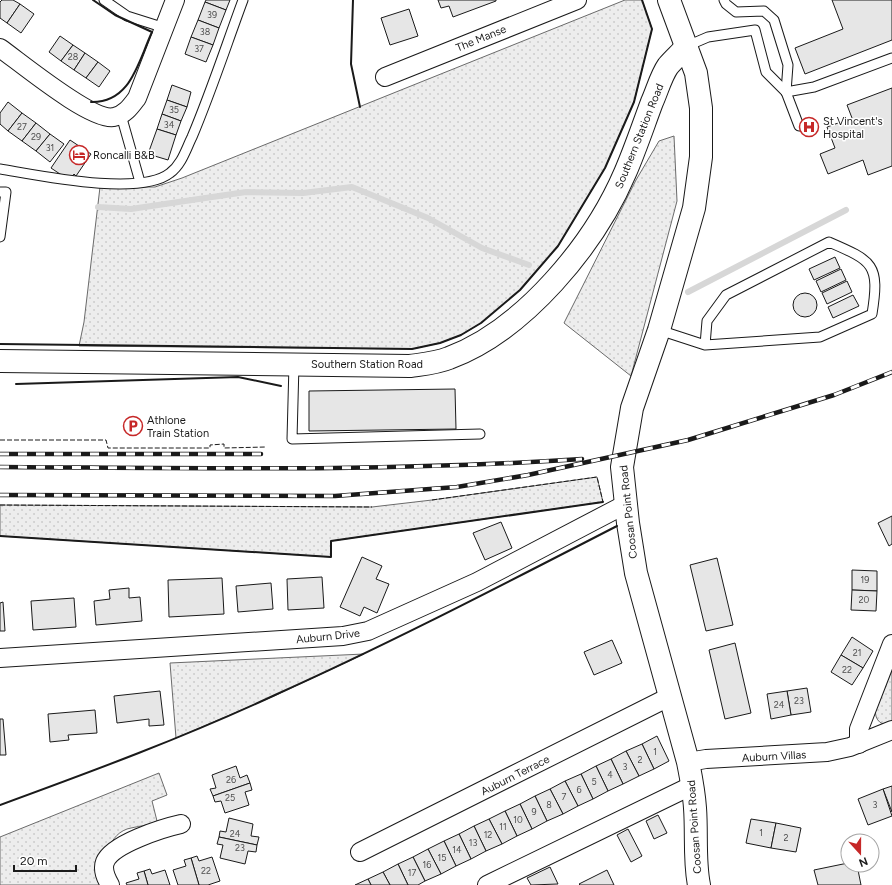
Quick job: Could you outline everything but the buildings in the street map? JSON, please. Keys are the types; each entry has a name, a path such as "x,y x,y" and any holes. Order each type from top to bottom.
{"street":[{"path":"0,48 78,104 96,115 114,117 127,111 137,98 175,0"},
{"name":"The Manse","path":"385,77 577,0"},
{"name":"Coosan Point Road","path":"670,0 696,73 701,108 700,157 694,208 659,330 632,408 622,463 628,523 636,573 693,784 699,885"},
{"name":"Southern Station Road","path":"0,362 410,366 433,363 464,352 517,316 543,294 564,272 608,207 625,174 657,90 668,67 687,46"},
{"name":"Auburn Drive","path":"0,658 343,636 368,631 477,582 626,504"},
{"path":"859,744 861,723 892,644"},
{"name":"Auburn Terrace","path":"360,852 669,697"},
{"name":"Auburn Villas","path":"688,762 706,759 811,755 859,744 892,730"},
{"path":"487,885 693,784"},
{"path":"110,885 104,869 105,862 109,855 155,830 181,824"}],"lane":[{"path":"104,0 127,16 165,28"},
{"path":"0,169 85,183 127,184 161,178 170,174 179,164 204,109 243,0"},
{"path":"724,0 726,4 736,12 764,11 774,20 788,65 786,92"},
{"path":"687,46 708,37 755,30 766,72 786,92 799,126"},
{"path":"786,92 814,87 892,58"},
{"path":"121,115 140,182"},
{"path":"0,192 6,192 0,237"},
{"path":"659,330 705,345 820,337 872,314 876,290 872,266 858,254 829,242 726,295 707,321 705,345"},
{"path":"294,364 292,439 480,434"}],"shaded area":[{"path":"625,0 642,0 652,29 634,102 605,168 558,246 520,290 481,323 461,335 440,343 412,349 79,346 84,322 100,187 155,187 182,178"},
{"path":"674,136 677,201 631,376 564,323 636,180 659,141"},
{"path":"597,477 603,502 331,541 331,557 0,536 0,505 372,507"},
{"path":"364,654 274,696 176,738 170,663"},
{"path":"892,670 892,722 883,724 878,720 876,707 878,698"},
{"path":"159,773 167,795 152,801 157,821 127,829 114,838 107,853 102,885 0,885 0,837"}],"waterway":[{"path":"98,207 131,209 246,192 303,193 352,187 428,218 482,248 529,265"},
{"path":"688,292 846,210"}],"railway":[{"path":"0,495 335,496 457,487 528,475 688,440 834,395 892,372"},
{"path":"0,454 261,454"},
{"path":"0,467 364,468 582,459"}],"fence":[{"path":"0,440 106,440 108,448 210,448 210,445 224,444 224,448 266,447"},
{"path":"432,500 597,477 603,502"},
{"path":"0,505 372,507"}],"wall":[{"path":"91,102 105,101 115,96 124,88 137,68 152,32 115,15 93,0"},
{"path":"353,0 351,64 360,107"},
{"path":"0,344 412,349 440,343 461,335 481,323 520,290 558,246 605,168 634,102 652,29 642,0"},
{"path":"16,384 238,377 281,386"},
{"path":"0,536 331,557 331,541 603,502"},
{"path":"0,805 139,753 241,710 404,634 617,526"}],"place":[{"name":"St Vincent's Hospital","path":"809,127"},
{"name":"Roncalli B&B","path":"79,155"},
{"name":"Athlone Train Station","path":"133,426"}]}
